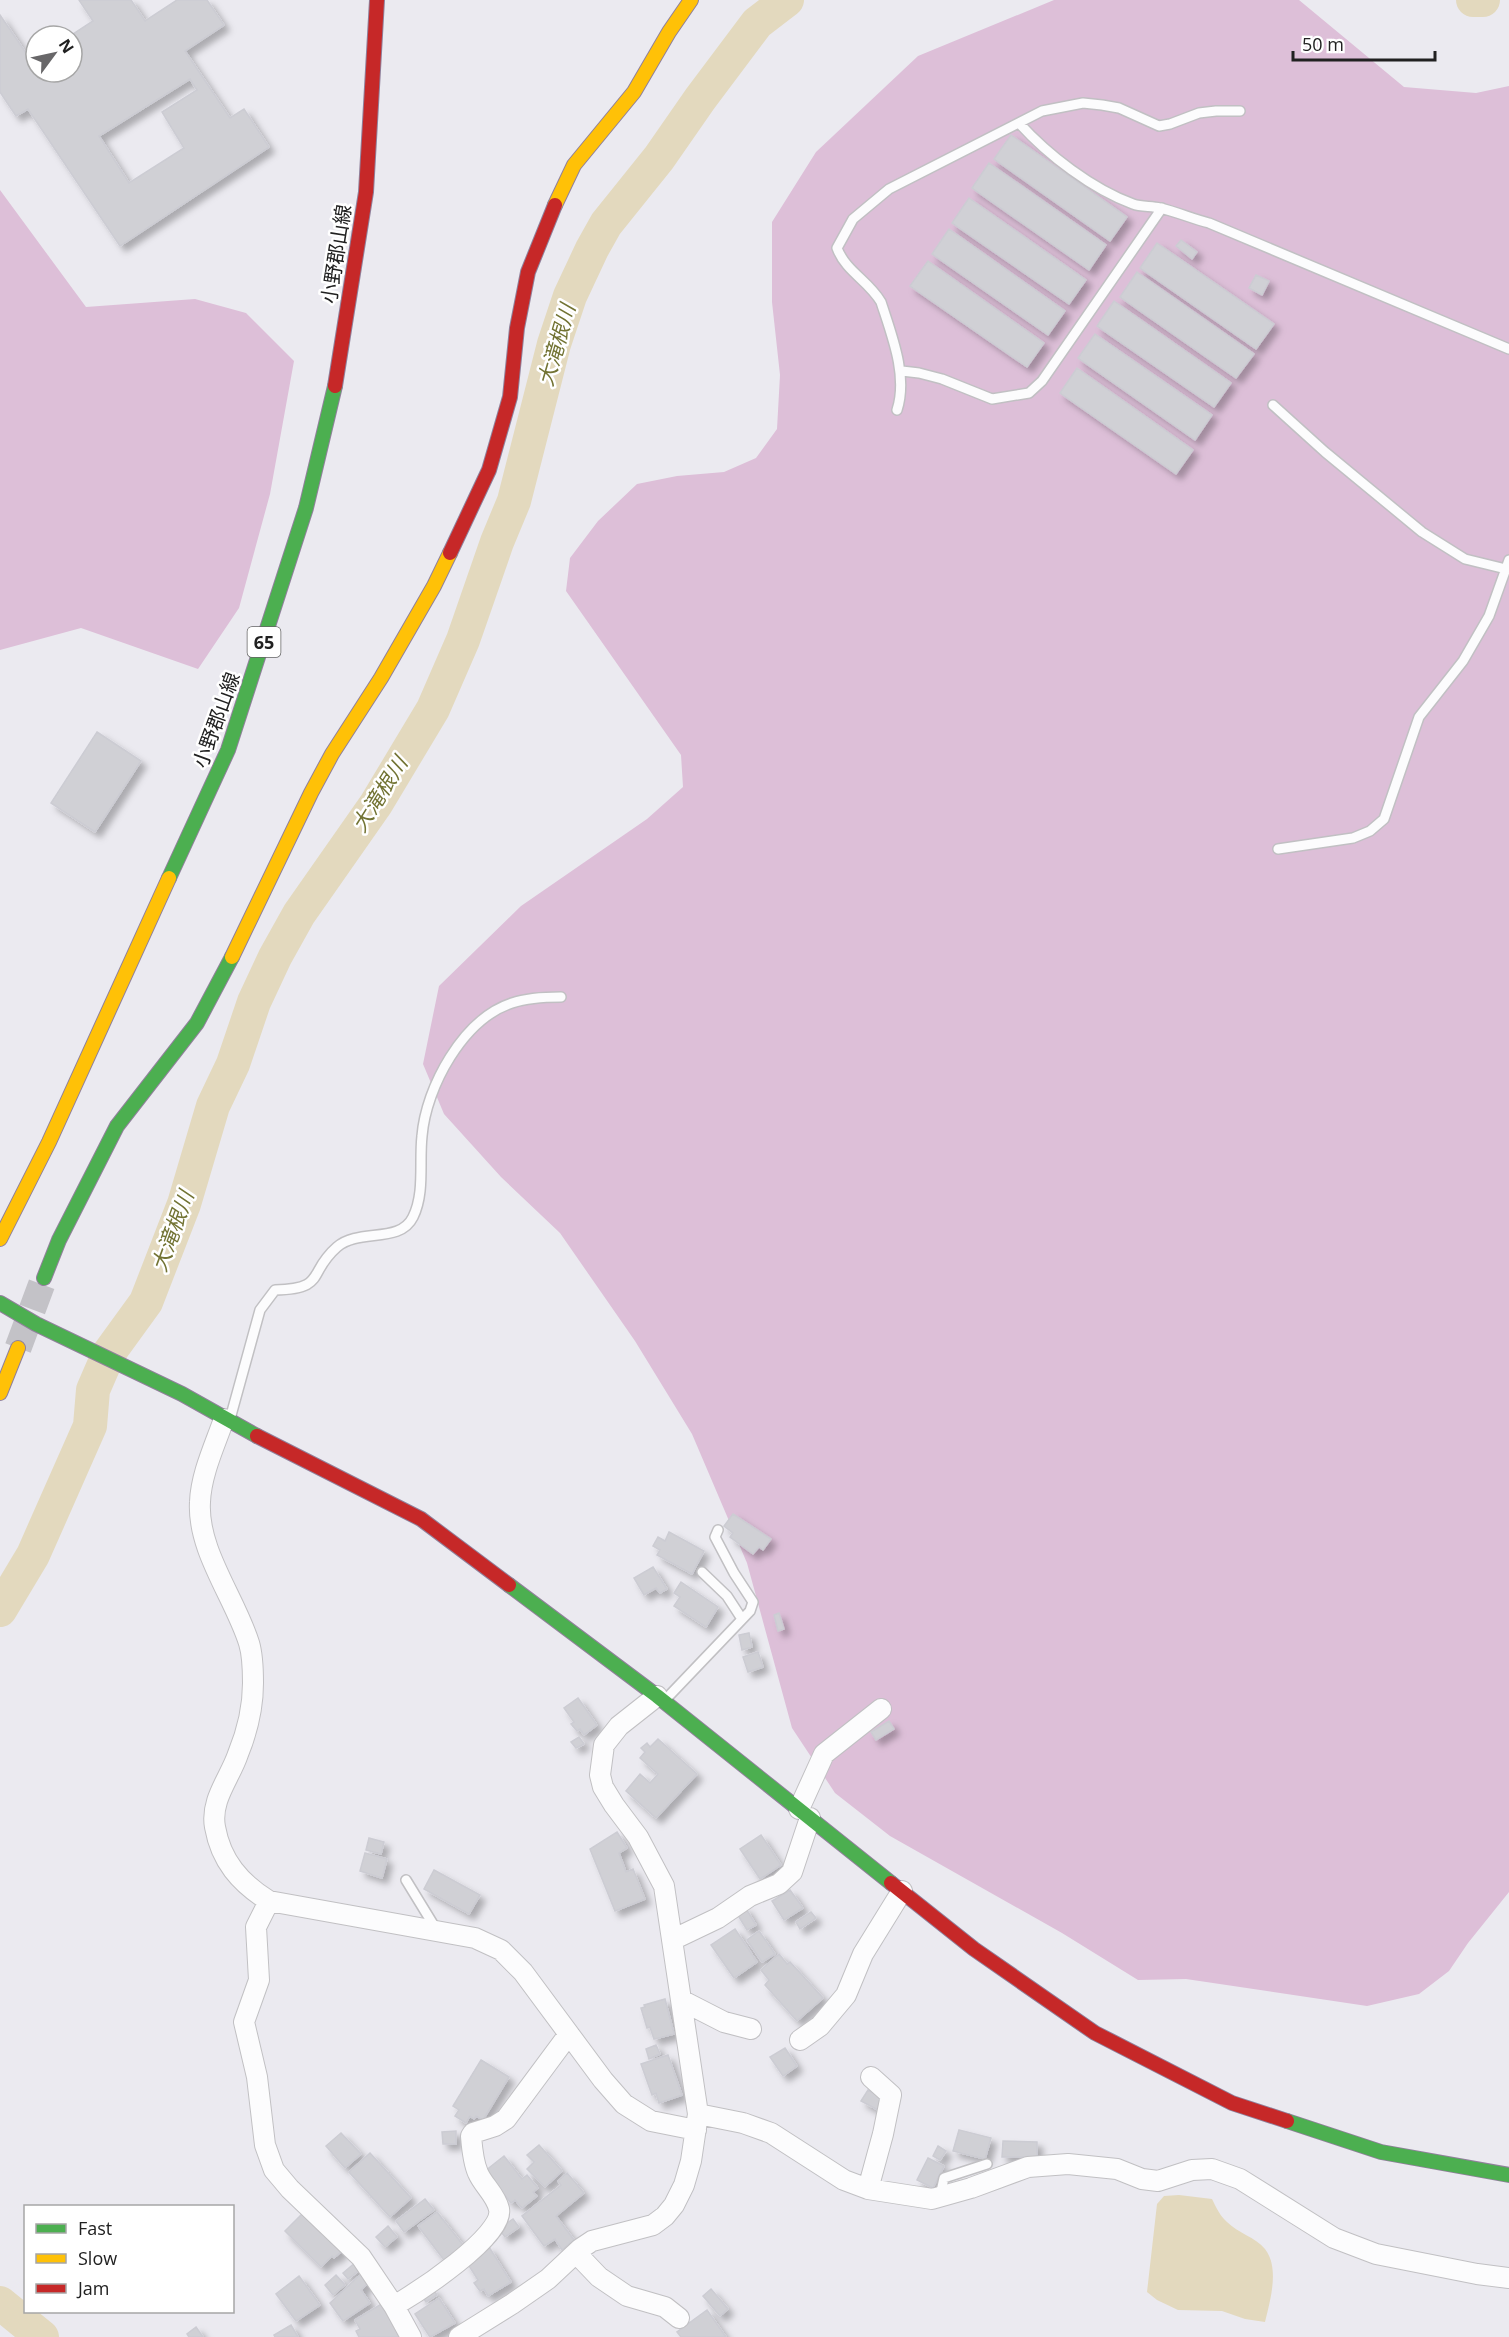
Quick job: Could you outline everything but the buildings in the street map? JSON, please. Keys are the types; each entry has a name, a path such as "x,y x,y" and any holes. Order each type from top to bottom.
{"street":[{"name":"小野郡山線","path":"0,1239 49,1142 228,750 306,508 339,368 366,192 377,0"},
{"path":"44,1278 59,1240 117,1126 203,1014 234,956 311,793 332,754 381,678 434,586 479,494 492,460 510,397 517,328 528,272 543,232 574,165 634,92 669,32 691,0"},
{"path":"0,1303 36,1324 182,1394 227,1420 421,1519 660,1699 974,1948 1095,2032 1232,2103 1382,2152 1509,2175"},
{"path":"0,1393 18,1348"},
{"path":"227,1420 206,1470 200,1501 201,1517 212,1558 249,1644 253,1687 247,1726 238,1755 215,1807 214,1825 219,1845 232,1871 249,1888 269,1901 475,1938 501,1950 523,1972 603,2080 624,2104 651,2121 743,2123 771,2133 844,2180 868,2188 932,2199 971,2188 1028,2167 1068,2164 1117,2169 1143,2179 1158,2181 1192,2170 1212,2169 1240,2179 1334,2238 1376,2254 1509,2278"},
{"path":"459,2337 539,2285 592,2241 653,2225 674,2205 684,2185 691,2161 697,2122 664,1886 638,1836 603,1787 600,1775 604,1745 619,1726 660,1699"},
{"path":"672,1940 718,1918 750,1896 779,1884 792,1872 805,1814 824,1754 881,1709"},
{"path":"800,2040 820,2026 846,1995 863,1954 902,1892"},
{"path":"269,1901 256,1927 259,1980 244,2022 256,2077 266,2145 274,2170 290,2189 361,2257 394,2306 411,2337"},
{"path":"681,2000 724,2022 751,2029"},
{"path":"394,2306 424,2288 474,2249 498,2219 499,2210 478,2172 471,2136 473,2133 495,2126 506,2119 569,2034"},
{"path":"868,2188 891,2095 871,2077"},
{"path":"576,2253 600,2277 627,2296 665,2307 679,2318"}],"lane":[{"path":"897,410 902,396 902,371 881,302 860,276 849,270 837,248 853,219 889,189 1042,111 1083,103 1119,108 1159,126 1199,113 1240,111"},
{"path":"1019,123 1030,135 1087,181 1112,195 1135,205 1162,208 1209,223 1509,349"},
{"path":"902,371 942,379 992,399 1029,393 1042,381 1162,208"},
{"path":"1273,405 1325,452 1422,532 1465,559 1507,564 1489,616 1463,661 1419,717 1384,819 1370,831 1353,838 1278,849"},
{"path":"227,1420 260,1310 275,1290 294,1290 313,1282 336,1248 348,1240 363,1235 382,1235 404,1229 413,1217 420,1196 425,1116 446,1063 465,1038 485,1017 512,1003 540,997 561,997"},
{"path":"660,1699 750,1611 753,1602 734,1573 716,1537 718,1530"},
{"path":"702,1572 727,1596 742,1619"},
{"path":"405,1880 437,1931"},
{"path":"940,2196 944,2178 987,2164"}],"shaded area":[{"path":"1054,0 1299,0 1404,87 1476,93 1509,86 1509,1892 1468,1943 1449,1971 1419,1994 1367,2006 1186,1979 1138,1980 1062,1933 890,1836 835,1793 792,1728 747,1563 692,1434 635,1341 560,1233 501,1177 444,1114 423,1064 439,986 521,906 647,819 683,787 681,755 566,591 570,558 598,521 637,484 677,476 724,472 756,458 777,429 780,375 772,302 772,222 816,152 918,56"},
{"path":"0,190 86,307 195,299 246,313 294,361 270,494 239,608 198,669 81,628 0,650"},
{"path":"1179,2195 1212,2199 1227,2222 1265,2249 1270,2257 1273,2275 1265,2322 1245,2319 1222,2311 1178,2310 1157,2300 1147,2292 1157,2204 1164,2196"}],"waterway":[{"name":"大滝根川","path":"0,1610 33,1555 90,1426 93,1390 109,1353 146,1302 184,1204 213,1106 233,1064 254,1002 275,957 299,914 376,804 433,709 463,640 497,542 514,501 554,344 570,296 592,249 606,224 659,158 757,23 787,0"},
{"name":"大滝根川","path":"1473,0 1483,0"},
{"name":"大滝根川","path":"0,2303 42,2337"}],"tunnel":[{"path":"18,1348 44,1278"}],"traffic: fast":[{"path":"169,878 228,750 306,508 335,386"},
{"path":"44,1278 59,1240 117,1126 197,1023 232,957"},
{"path":"0,1303 36,1324 182,1394 257,1436"},
{"path":"509,1585 657,1696 891,1883"},
{"path":"1287,2121 1381,2152 1509,2175"}],"traffic: slow":[{"path":"555,205 574,165 634,92 669,32 691,0"},
{"path":"232,957 332,754 381,678 434,586 450,553"},
{"path":"0,1239 49,1142 169,878"},
{"path":"0,1393 18,1348"}],"traffic: jam":[{"path":"335,386 366,192 377,0"},
{"path":"450,553 489,470 510,397 517,328 528,272 555,205"},
{"path":"257,1436 421,1519 509,1585"},
{"path":"891,1883 974,1949 1095,2033 1232,2103 1287,2121"}]}
